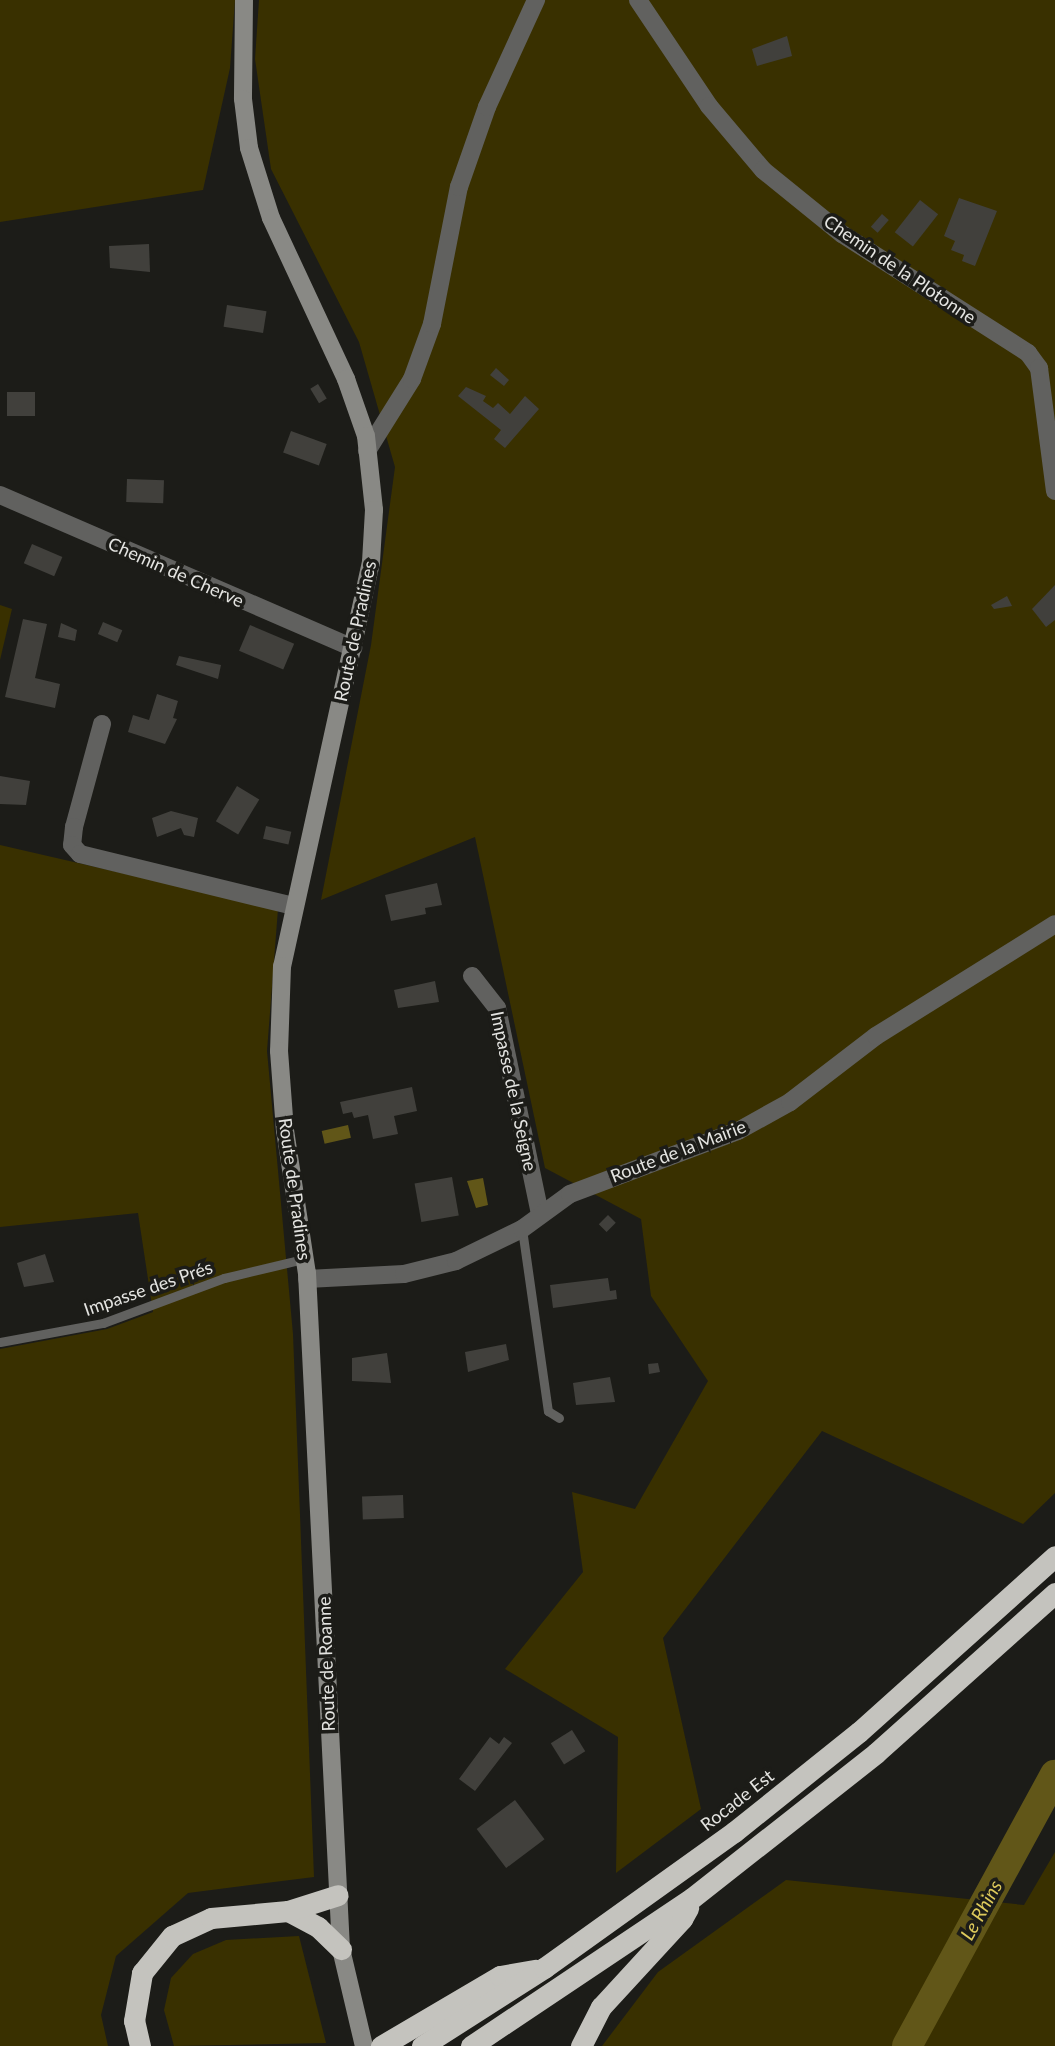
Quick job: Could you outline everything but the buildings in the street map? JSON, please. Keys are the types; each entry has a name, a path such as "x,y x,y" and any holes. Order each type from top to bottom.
{"highway":[{"name":"Rocade Est","path":"422,2046 544,1968 734,1832 849,1740 1055,1556"},
{"path":"471,2046 692,1898 876,1753 1055,1593"},
{"path":"139,2046 134,2021 142,1973 172,1936 211,1919 288,1910 338,1895"},
{"path":"581,2046 601,2007 682,1919 692,1898"},
{"path":"288,1910 318,1927 341,1949"},
{"path":"381,2046 500,1976 544,1968"}],"street":[{"name":"Route de Pradines","path":"244,0 243,99 249,148 271,218 346,379 367,451 374,510 371,562 282,966 279,1051 285,1130 307,1279"},
{"path":"367,451 412,379 432,324 459,187 487,107 536,0"},
{"name":"Chemin de la Plotonne","path":"638,0 709,106 763,170 842,234 1028,353 1039,368 1055,491"},
{"name":"Chemin de Cherve","path":"0,495 353,648"},
{"path":"102,723 74,827 72,845 80,855 294,906"},
{"name":"Route de la Mairie","path":"307,1279 404,1274 443,1265 522,1229 570,1194 738,1130 790,1102 876,1036 1055,924"},
{"name":"Impasse de la Seigne","path":"472,976 497,1008 540,1214"},
{"name":"Route de Roanne","path":"307,1279 341,1949 353,2010 364,2046"}],"lane":[{"path":"522,1229 548,1411 559,1418"},
{"name":"Impasse des Prés","path":"0,1342 103,1323 223,1278 304,1259"}],"shaded area":[{"path":"0,0 235,0 230,68 203,190 0,222"},
{"path":"259,0 1055,0 1055,1493 1023,1524 822,1431 663,1638 701,1809 616,1873 618,1737 505,1669 583,1572 572,1492 635,1509 708,1381 651,1296 641,1219 545,1168 475,837 321,900 371,645 395,467 359,342 271,169 255,59"},
{"path":"0,605 12,609 0,660"},
{"path":"0,845 278,909 267,1051 293,1334 314,1877 188,1893 116,1956 101,2015 108,2046 0,2046 0,1349 107,1329 153,1312 138,1213 0,1227"},
{"path":"348,1125 351,1138 325,1144 322,1131"},
{"path":"483,1178 488,1205 476,1208 467,1181"},
{"path":"1055,1852 1055,2046 602,2046 658,1972 786,1880 1024,1905"},
{"path":"299,1936 326,2043 174,2046 164,2010 171,1978 193,1954 226,1940"}],"waterway":[{"name":"Le Rhins","path":"907,2046 1055,1775"}]}
